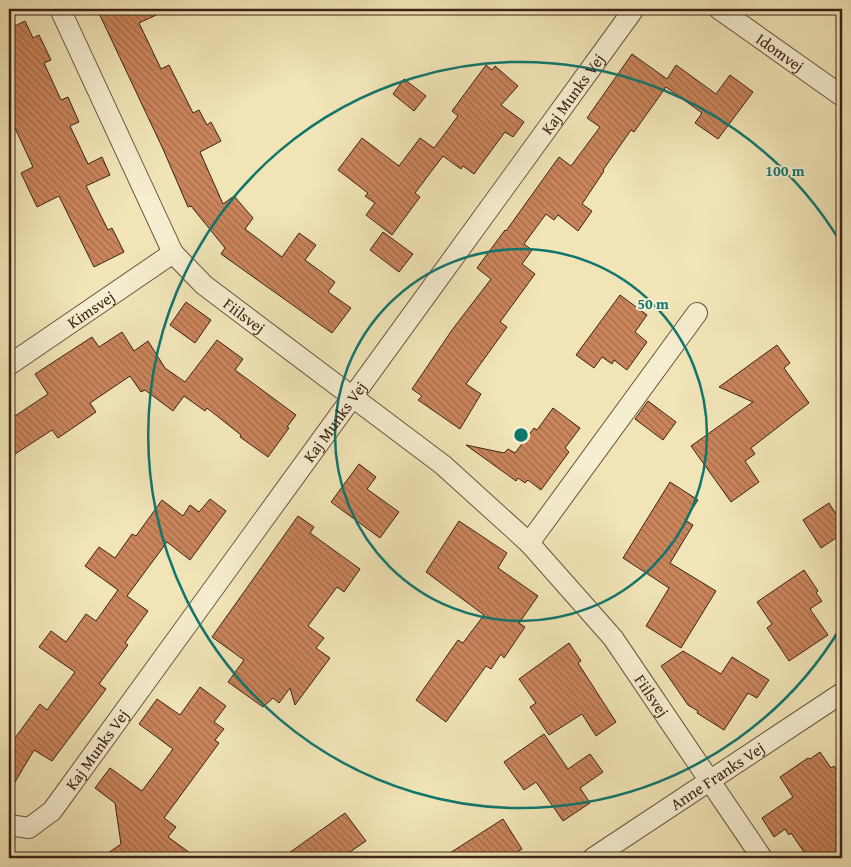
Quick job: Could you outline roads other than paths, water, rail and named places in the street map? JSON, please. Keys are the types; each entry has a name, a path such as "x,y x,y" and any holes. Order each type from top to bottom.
{"street":[{"name":"Fiilsvej","path":"60,9 173,253 204,285 443,465 529,543 613,638 762,858"},
{"name":"Kaj Munks Vej","path":"9,825 28,828 52,811 634,9"},
{"name":"Idomvej","path":"719,9 842,96"},
{"name":"Kimsvej","path":"9,365 173,253"},
{"path":"529,543 697,313"},
{"name":"Anne Franks Vej","path":"593,858 842,693"}]}
